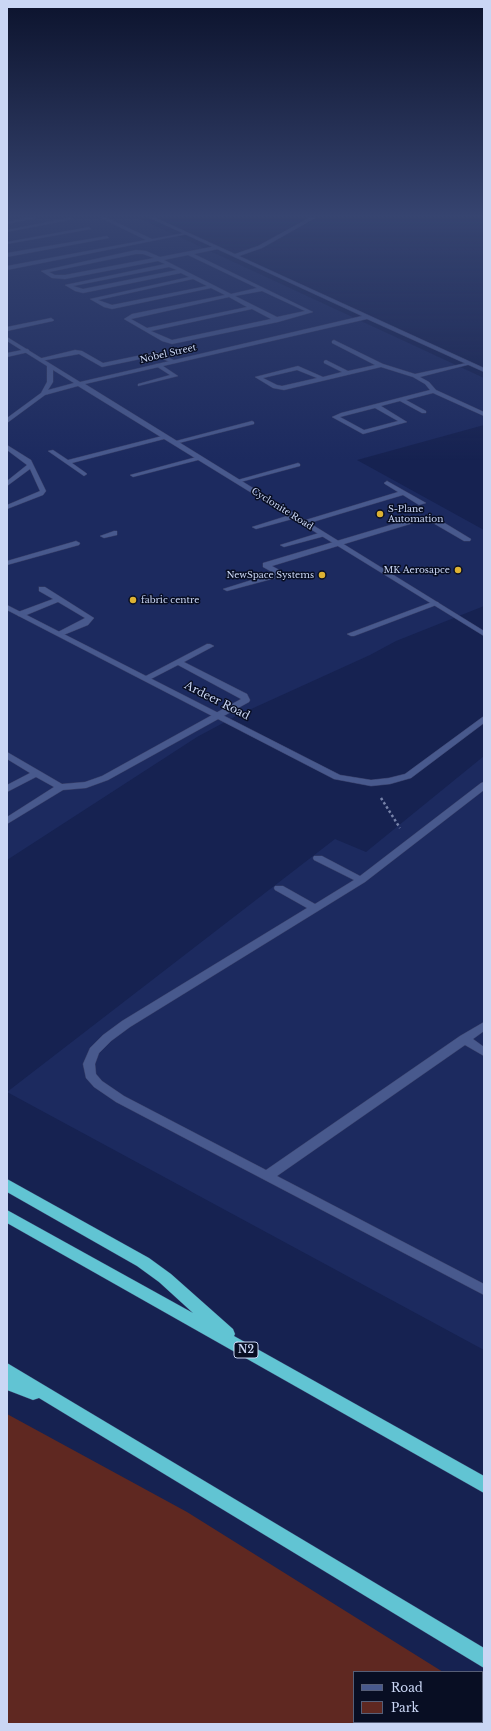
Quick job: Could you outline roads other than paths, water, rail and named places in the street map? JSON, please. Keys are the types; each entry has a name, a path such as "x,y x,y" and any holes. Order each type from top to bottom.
{"highway":[{"path":"7,1186 143,1262 165,1278 241,1347"},
{"name":"N2","path":"7,1216 484,1485"},
{"path":"7,1370 54,1400 484,1660"},
{"path":"7,1383 54,1400"}],"street":[{"path":"94,299 106,306 116,306 151,299"},
{"path":"214,299 127,318 164,340 172,342 310,312 282,299"},
{"path":"239,299 278,320"},
{"path":"328,299 484,370"},
{"path":"146,330 253,306"},
{"name":"Nobel Street","path":"7,421 43,394 57,389 367,317"},
{"path":"7,329 51,320"},
{"name":"Cyclonite Road","path":"7,339 484,634"},
{"path":"334,342 380,365 415,376 427,383 434,390 484,414"},
{"path":"7,356 27,351"},
{"path":"41,359 80,352 102,365 156,354 175,362"},
{"path":"326,362 348,373"},
{"path":"415,376 469,363"},
{"path":"43,394 50,382 50,365"},
{"path":"140,385 175,376 158,365"},
{"path":"323,379 298,368 258,377 280,388 323,379 380,365"},
{"path":"376,406 404,422 363,432 335,417 434,390"},
{"path":"400,399 424,412"},
{"path":"174,442 252,423"},
{"path":"67,462 166,437"},
{"path":"7,447 29,461 42,486 41,494 7,507"},
{"path":"51,451 84,474"},
{"path":"133,475 200,458"},
{"path":"7,484 31,465"},
{"path":"238,481 298,465"},
{"path":"388,483 422,503"},
{"path":"303,522 403,493"},
{"path":"256,527 293,516"},
{"path":"227,589 280,574 266,565 423,519 435,520 467,539"},
{"path":"104,536 114,533"},
{"path":"284,545 322,534"},
{"path":"7,563 76,544"},
{"path":"42,589 88,616 90,620 61,634"},
{"path":"21,614 59,599"},
{"path":"351,634 435,604"},
{"name":"Ardeer Road","path":"7,607 337,777 354,781 371,783 390,781 408,776 484,719"},
{"path":"146,678 210,646"},
{"path":"7,821 61,787 86,785 105,778 244,702 246,698 178,662"},
{"path":"7,755 36,774 61,787"},
{"path":"7,789 36,774"},
{"path":"481,790 409,842 361,880 126,1024 107,1038 94,1051 89,1064 90,1075 98,1084 120,1100 483,1288"},
{"path":"318,858 361,880"},
{"path":"279,888 316,908"},
{"path":"267,1176 484,1026"},
{"path":"464,1039 484,1052"}],"place":[{"name":"S-Plane Automation","path":"380,514"},
{"name":"MK Aerosapce","path":"458,570"},
{"name":"NewSpace Systems","path":"322,575"},
{"name":"fabric centre","path":"133,600"}]}
